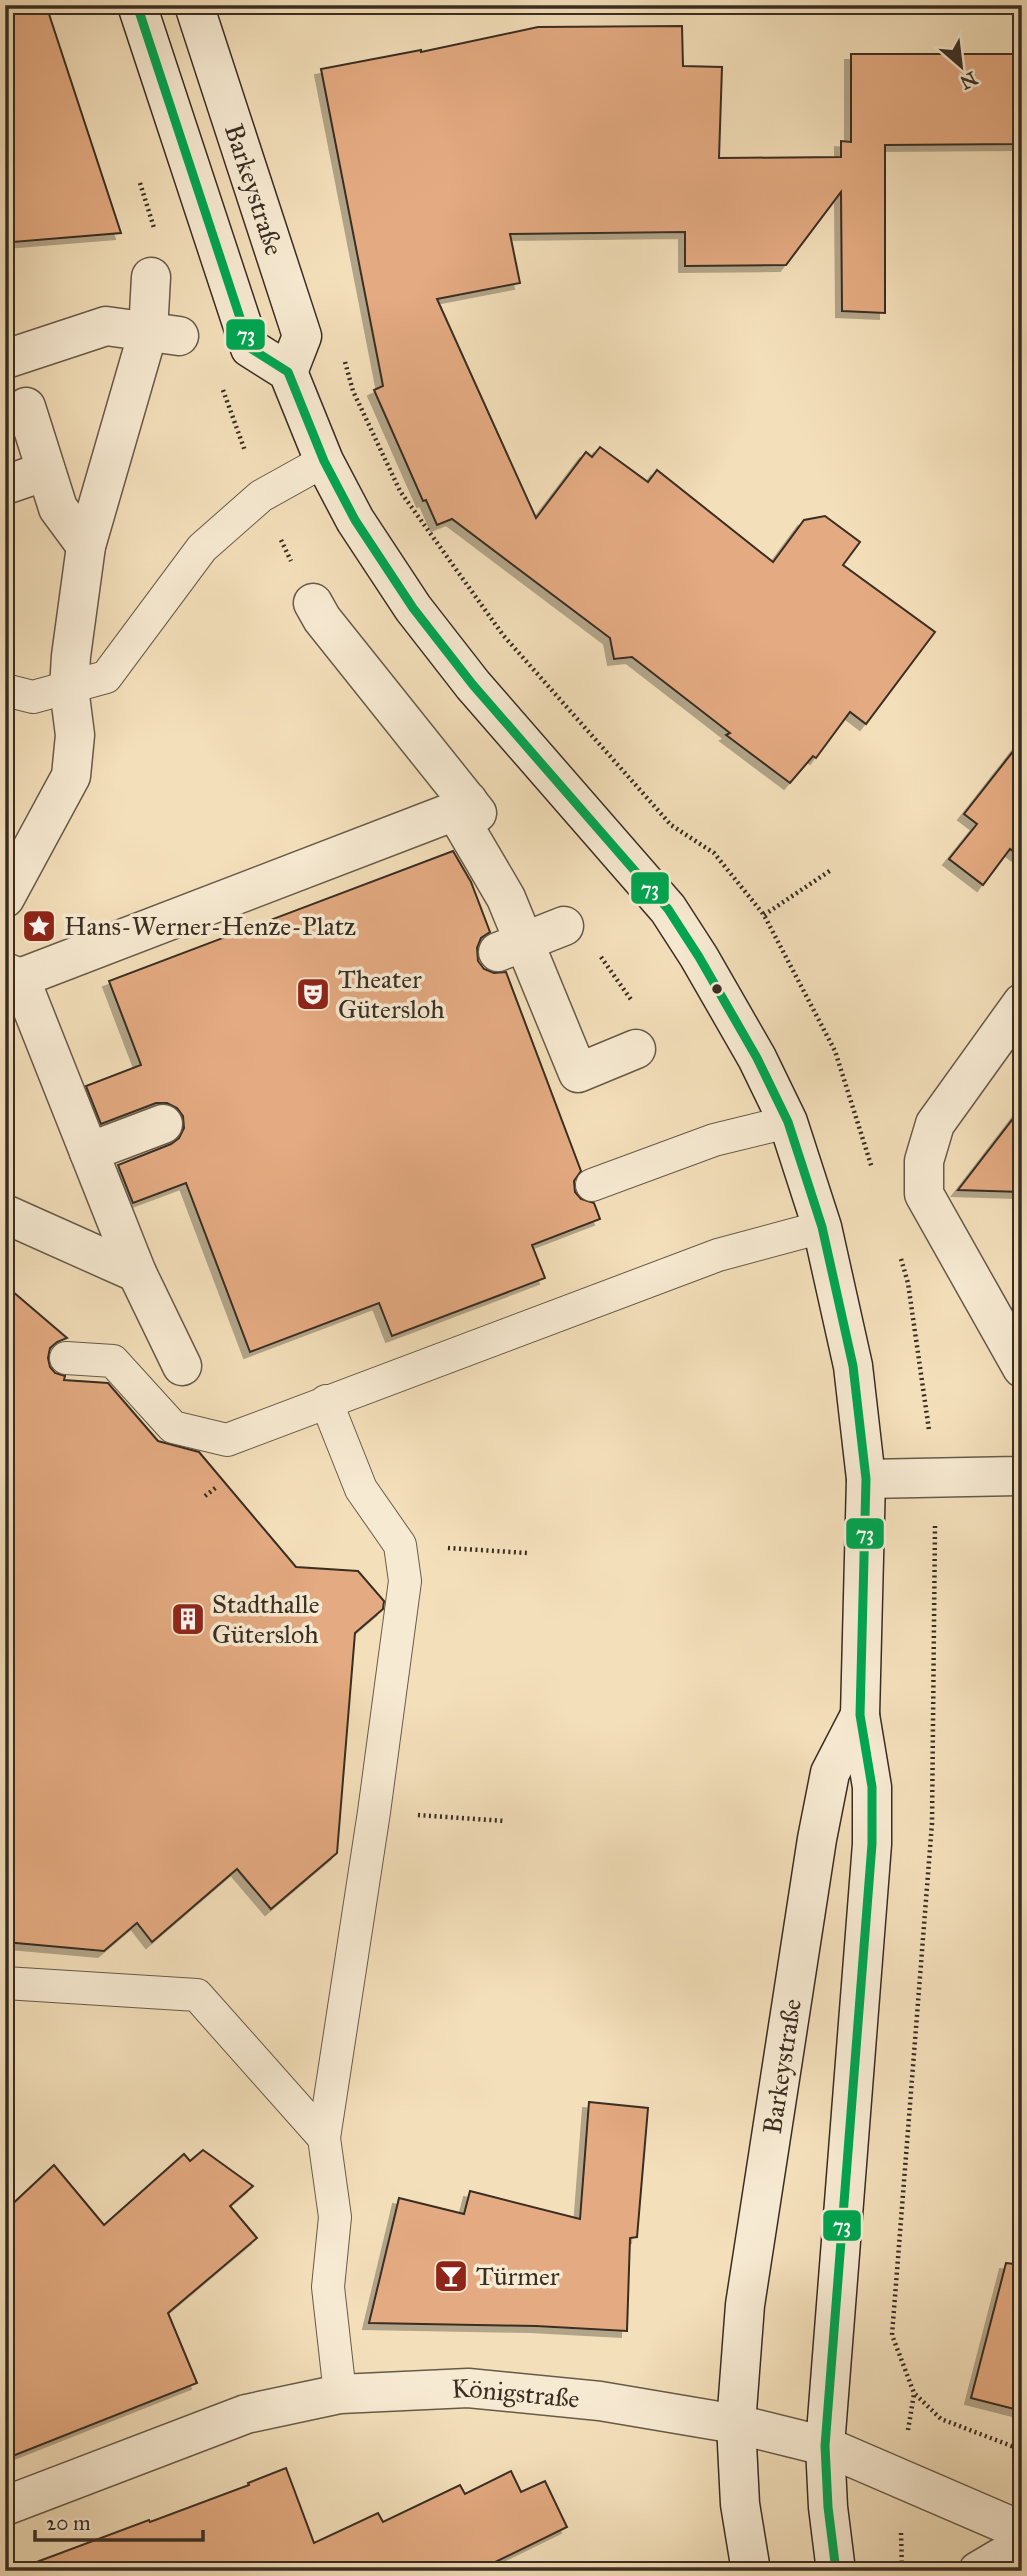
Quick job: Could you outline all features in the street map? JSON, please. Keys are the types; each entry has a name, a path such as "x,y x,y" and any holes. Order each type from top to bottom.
{"street":[{"name":"Barkeystraße","path":"137,5 250,348 288,372 324,461 355,520 413,608 473,684 668,909 757,1058 788,1122 822,1227 853,1366 866,1479 860,1715 872,1787 872,1843 825,2446 828,2507 836,2571"},
{"name":"Barkeystraße","path":"194,5 302,336 288,372"},
{"path":"5,898 71,776 75,735 69,688 71,656 86,546 163,334 151,277"},
{"path":"86,546 58,508 7,355 106,326 163,334"},
{"path":"5,485 46,471"},
{"path":"313,603 322,619 467,808 506,898 511,947 578,1073 636,1049"},
{"path":"183,1366 137,1273 89,1152 12,975 467,808"},
{"path":"511,947 564,926"},
{"path":"1022,1003 935,1124 923,1161 924,1194 1022,1368"},
{"path":"89,1152 163,1124"},
{"path":"5,1214 137,1273"},
{"path":"866,1479 1022,1474"},
{"name":"Barkeystraße","path":"751,2571 740,2504 736,2424 749,2274 817,1839 830,1773 860,1715"},
{"name":"Königstraße","path":"5,2505 246,2414 340,2394 468,2388 577,2398 736,2424 825,2446 1022,2531"},
{"path":"978,2571 1000,2558 1022,2552"}],"lane":[{"path":"5,690 33,697 106,677 202,548 261,496 324,461"},
{"path":"592,1185 714,1140 788,1122"},
{"path":"66,1358 113,1361 173,1427 227,1440 730,1251 822,1227"},
{"path":"326,1401 361,1489 400,1545 405,1581 374,1812 324,2138 335,2217 328,2287 340,2394"},
{"path":"5,1983 197,1996 324,2138"}],"path":[{"path":"220,380 261,496 313,603"},
{"path":"764,915 831,870"},
{"path":"936,1478 932,1824 892,2335 914,2393 941,2419 1022,2449"},
{"path":"400,1545 527,1553"},
{"path":"374,1812 505,1821"},
{"path":"901,2522 902,2571"}],"building":[{"path":"5,5 46,5 121,233 13,242 5,219"},
{"path":"682,26 683,66 722,67 719,158 841,157 841,141 851,142 851,54 1022,54 1022,144 885,145 885,313 842,311 841,192 786,265 685,266 685,232 510,234 520,283 437,299 536,518 586,452 592,457 600,447 648,482 657,470 773,562 804,520 825,516 860,542 843,565 935,632 866,724 850,712 816,758 813,756 790,783 726,735 730,733 632,657 614,659 610,638 452,519 437,525 426,500 423,501 374,390 383,386 321,69 421,52 538,27"},
{"path":"1022,740 1022,858 1010,849 983,885 949,859 977,824 964,814"},
{"path":"453,851 471,882 490,932 481,938 477,948 478,961 484,969 494,973 506,972 581,1171 574,1181 575,1192 581,1199 594,1203 600,1219 532,1245 545,1278 392,1336 379,1303 250,1352 186,1183 133,1203 118,1165 171,1144 179,1138 184,1128 183,1116 177,1108 167,1103 156,1103 101,1124 86,1086 141,1065 109,981"},
{"path":"1022,1107 1022,1192 958,1190"},
{"name":"Stadthalle Gütersloh","path":"5,1285 67,1338 50,1348 48,1358 55,1373 65,1376 64,1380 108,1383 158,1441 199,1452 296,1567 358,1571 384,1601 383,1609 355,1633 337,1853 271,1909 237,1869 152,1942 137,1923 104,1951 5,1942"},
{"path":"589,2102 648,2108 637,2237 630,2238 627,2331 536,2326 369,2323 399,2198 464,2214 470,2191 580,2219"},
{"path":"203,2150 253,2186 230,2206 257,2238 168,2313 197,2383 5,2459 5,2211 54,2165 104,2225 184,2154 190,2161"},
{"path":"1006,2263 1022,2265 1022,2411 971,2398"},
{"path":"286,2468 314,2543 378,2513 383,2522 460,2485 465,2494 511,2471 521,2492 545,2481 567,2527 477,2571 27,2571 26,2566 249,2485 248,2483"}],"transit line":[{"name":"73","path":"137,5 250,348 288,372 324,461 355,520 413,608 473,685 668,909 757,1058 788,1122 822,1227 853,1366 866,1479 860,1715 872,1787 872,1844 825,2446 828,2507 836,2571"}],"place":[{"name":"Hans-Werner-Henze-Platz","path":"39,926"},
{"name":"Theater Gütersloh","path":"313,994"},
{"name":"Stadthalle Gütersloh","path":"188,1619"},
{"name":"Türmer","path":"451,2276"}]}
